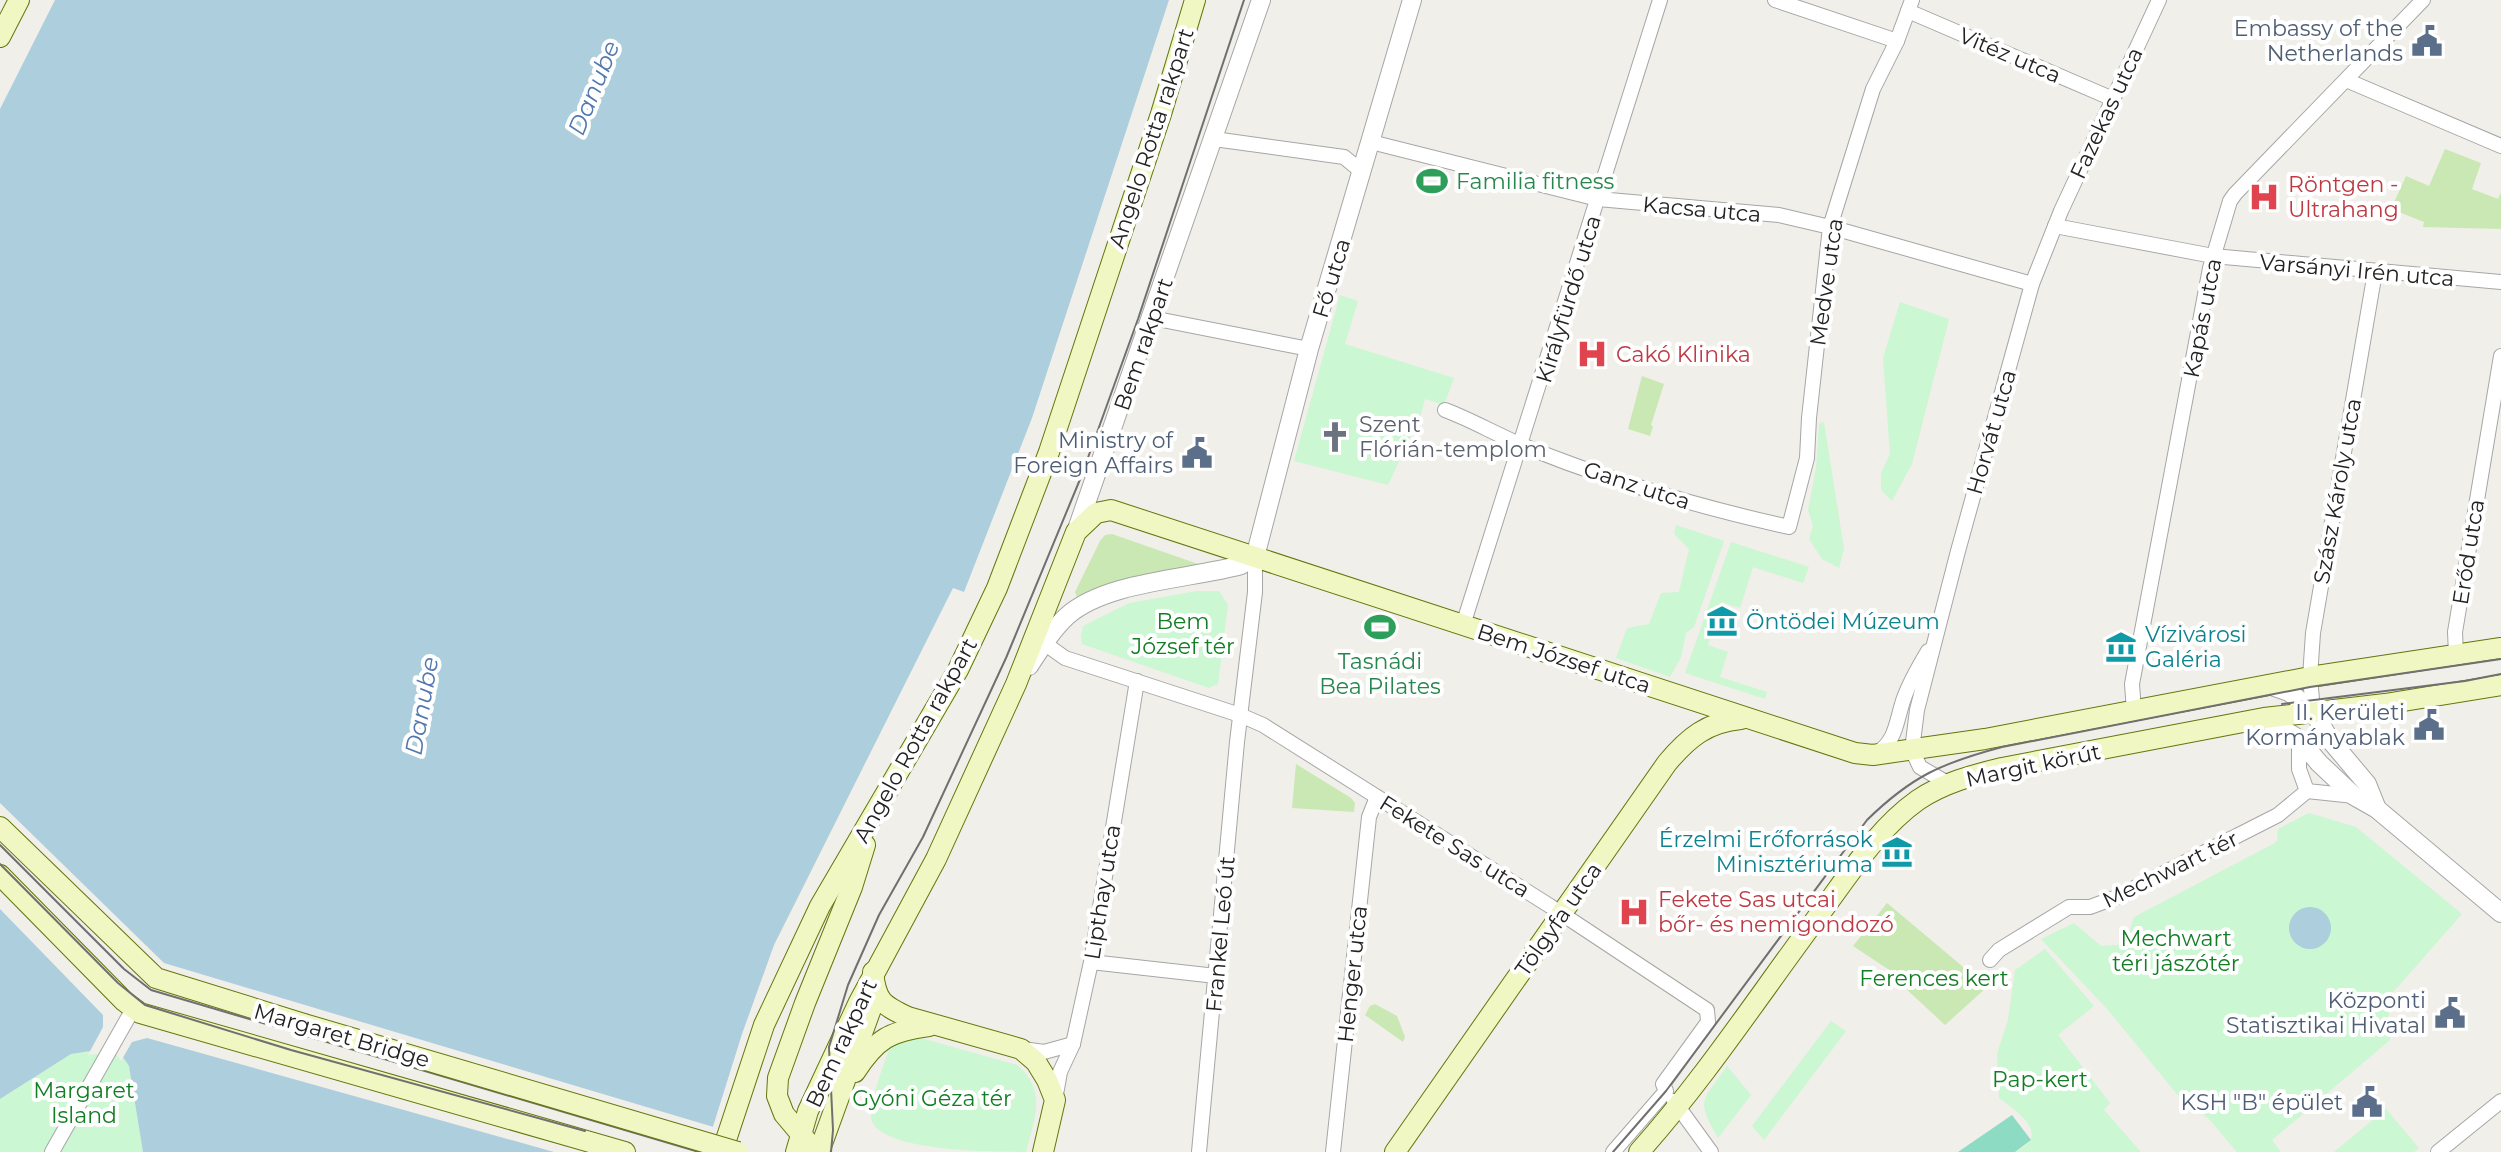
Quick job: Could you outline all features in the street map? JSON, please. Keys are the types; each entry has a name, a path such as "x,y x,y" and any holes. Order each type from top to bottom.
{"main road":[{"path":"0,37 19,0"},
{"name":"Angelo Rotta rakpart","path":"722,1152 764,1025 820,906 958,670 997,588 1049,452 1161,114 1195,0"},
{"path":"1076,532 1096,513 1111,510 1255,557"},
{"name":"Bem rakpart","path":"799,1142 808,1111 879,964 936,859 1016,684 1076,532"},
{"name":"Bem József utca","path":"1255,557 1839,750 1873,755"},
{"name":"Margit körút","path":"1873,755 2134,711 2310,677 2501,648"},
{"name":"Margit körút","path":"1639,1152 1672,1099 1865,853 1903,812 1920,799 1949,784 2002,768 2264,718 2385,704 2501,685"},
{"name":"Tölgyfa utca","path":"1395,1152 1683,745 1712,724 1745,719"},
{"path":"817,1152 799,1142 784,1114 777,1096 778,1078 852,887 863,855 869,822"},
{"name":"Margaret Bridge","path":"0,827 142,967 164,982 738,1152"},
{"name":"Margaret Bridge","path":"0,875 133,1009 159,1021 625,1152"},
{"path":"879,964 876,995 890,1009 1021,1049 1036,1062 1055,1100 1043,1152"},
{"name":"Bem rakpart","path":"817,1152 876,995"},
{"path":"838,1099 867,1053 879,1041 905,1029 936,1025"}],"street":[{"name":"Bem rakpart","path":"1076,532 1261,0"},
{"name":"Fő utca","path":"1255,557 1309,349 1412,0"},
{"name":"Királyfürdő utca","path":"1463,625 1660,0"},
{"path":"1775,0 1897,41"},
{"name":"Fazekas utca","path":"2055,226 2159,0"},
{"name":"Kapás utca","path":"2134,711 2132,684 2212,262 2235,194 2423,0"},
{"name":"Medve utca","path":"1789,527 1807,458 1830,227 1873,89 1897,41 1910,5"},
{"name":"Vitéz utca","path":"1910,5 2113,99"},
{"path":"2346,80 2501,146"},
{"path":"1214,139 1344,157 1361,171"},
{"name":"Kacsa utca","path":"1371,142 1598,199 1779,215 2032,284"},
{"path":"2055,226 2212,262"},
{"name":"Horvát utca","path":"1912,750 1917,710 1934,640 2032,284 2055,226"},
{"name":"Varsányi Irén utca","path":"2212,262 2501,282"},
{"name":"Szász Károly utca","path":"2313,711 2310,677 2313,633 2375,272"},
{"path":"1152,318 1309,349"},
{"name":"Erőd utca","path":"2456,654 2455,632 2501,356"},
{"name":"Ganz utca","path":"1445,410 1522,445 1628,484 1789,527"},
{"path":"1044,643 1068,615 1095,600 1133,586 1241,565 1255,557 1255,592 1240,715 1065,658 1044,643 1042,628 1047,606"},
{"name":"Horvát utca","path":"1873,755 1886,748 1892,740 1913,676 1934,640"},
{"name":"Bem rakpart","path":"1016,684 1044,643"},
{"name":"Lipthay utca","path":"1055,1100 1060,1072 1073,1044 1091,962 1137,681"},
{"path":"2269,685 2289,692 2313,711 2330,740 2367,784 2377,809"},
{"path":"2313,711 2299,769 2307,791 2354,796"},
{"name":"Fekete Sas utca","path":"1240,715 1263,725 1377,797 1707,1010"},
{"name":"Frankel Leó út","path":"1199,1152 1240,715"},
{"path":"2264,718 2305,745 2354,796 2377,809 2501,913"},
{"path":"1912,750 1920,767 1949,784"},
{"name":"Mechwart tér","path":"1990,960 1999,950 2069,907 2090,907 2117,897 2278,815 2307,791"},
{"name":"Henger utca","path":"1333,1152 1369,817 1377,797"},
{"path":"1091,962 1216,976"},
{"path":"52,1152 133,1009"},
{"name":"Margit körút","path":"1613,1152 1672,1099 1663,1084 1708,1022 1707,1010"},
{"path":"1021,1049 1044,1052 1073,1044"},
{"path":"1672,1099 1711,1152"},
{"path":"2438,1152 2501,1101"}],"green space":[{"path":"2445,149 2481,163 2472,189 2498,199 2501,192 2501,229 2423,227 2424,222 2391,209 2406,176 2429,186"},
{"path":"1340,295 1358,301 1345,344 1454,378 1444,405 1425,399 1388,485 1294,461"},
{"path":"1900,302 1949,319 1912,464 1892,501 1881,490 1881,473 1890,454 1883,358"},
{"path":"1642,376 1664,384 1650,436 1628,429"},
{"path":"1824,422 1844,549 1839,568 1822,559 1809,539 1813,526 1808,510 1816,468 1819,424"},
{"path":"1676,525 1724,541 1694,627 1686,633 1681,657 1670,677 1616,658 1627,628 1649,624 1661,593 1679,592 1689,549 1674,534"},
{"path":"1112,534 1201,565 1078,601 1075,592 1100,541 1105,535"},
{"path":"1731,542 1809,567 1803,583 1753,567 1740,608 1721,602 1708,645 1728,652 1720,677 1767,692 1765,699 1685,673"},
{"name":"Bem József tér","path":"1197,591 1219,591 1228,605 1218,684 1209,688 1082,644 1083,626 1129,603"},
{"path":"1296,764 1351,798 1355,803 1354,812 1292,808"},
{"name":"Mechwart téri jászótér","path":"2309,813 2356,827 2462,914 2388,998 2390,1040 2272,1140 2281,1152 2237,1152 2209,1119 2194,1107 2190,1110 2108,1010 2041,939 2074,923 2101,946 2117,945 2127,940 2134,917 2273,844 2277,841 2278,829"},
{"name":"Ferences kert","path":"1887,903 1987,987 1945,1025 1903,986 1906,981 1853,946"},
{"name":"Pap-kert","path":"2045,949 2094,1006 2058,1035 2110,1103 2104,1110 2141,1152 2015,1152 2028,1143 2032,1133 2026,1121 1999,1098 1997,1054 2008,1020 2015,970"},
{"path":"1375,1004 1397,1016 1405,1037 1403,1042 1365,1015"},
{"path":"1831,1021 1846,1031 1764,1140 1752,1126"},
{"name":"Gyóni Géza tér","path":"914,1036 1017,1065 1027,1075 1036,1095 1036,1106 1026,1152 962,1150 911,1143 876,1127 871,1115 872,1108 891,1044"},
{"name":"Margaret Island","path":"117,1047 129,1066 143,1152 0,1152 0,1099 71,1054"},
{"path":"1727,1066 1751,1095 1718,1138 1704,1107 1708,1094"},
{"path":"2386,1109 2419,1148 2414,1152 2334,1152"},
{"path":"2012,1115 2031,1140 2015,1152 1958,1152"}],"water":[{"name":"Danube","path":"55,0 1169,0 1032,418 964,592 953,588 774,945 705,1152 143,1152 129,1066 116,1047 71,1054 0,1099 0,109"},
{"path":"2310,907 2325,913 2331,928 2325,943 2310,949 2295,943 2289,928 2295,913"}],"pier":[{"path":"0,803 164,963 717,1128 710,1152 554,1152 147,1038 132,1042 121,1061 115,1052 88,1055 103,1027 103,1015 0,909"}],"tram line":[{"path":"831,1152 833,1130 829,1047 848,985 879,915 923,837 1006,658 1081,477 1138,319 1244,0"},
{"path":"1613,1152 1666,1091 1867,820 1899,792 1929,773 2002,747 2310,687 2501,659"},
{"path":"2282,704 2501,674"},
{"path":"0,845 124,969 151,990 699,1152"},
{"path":"0,864 118,983 145,1005 291,1050 585,1131"}],"place":[{"name":"Embassy of the Netherlands","path":"2427,41"},
{"name":"Familia fitness","path":"1432,181"},
{"name":"Röntgen - Ultrahang","path":"2264,197"},
{"name":"Cakó Klinika","path":"1592,354"},
{"name":"Szent Flórián-templom","path":"1335,437"},
{"name":"Ministry of Foreign Affairs","path":"1197,453"},
{"name":"Öntödei Múzeum","path":"1722,621"},
{"name":"Tasnádi Bea Pilates","path":"1380,627"},
{"name":"Vízivárosi Galéria","path":"2121,647"},
{"name":"II. Kerületi Kormányablak","path":"2429,725"},
{"name":"Érzelmi Erőforrások Minisztériuma","path":"1897,852"},
{"name":"Fekete Sas utcai bőr- és nemigondozó","path":"1634,912"},
{"name":"Központi Statisztikai Hivatal","path":"2450,1013"},
{"name":"KSH \"B\" épület","path":"2367,1102"}]}
